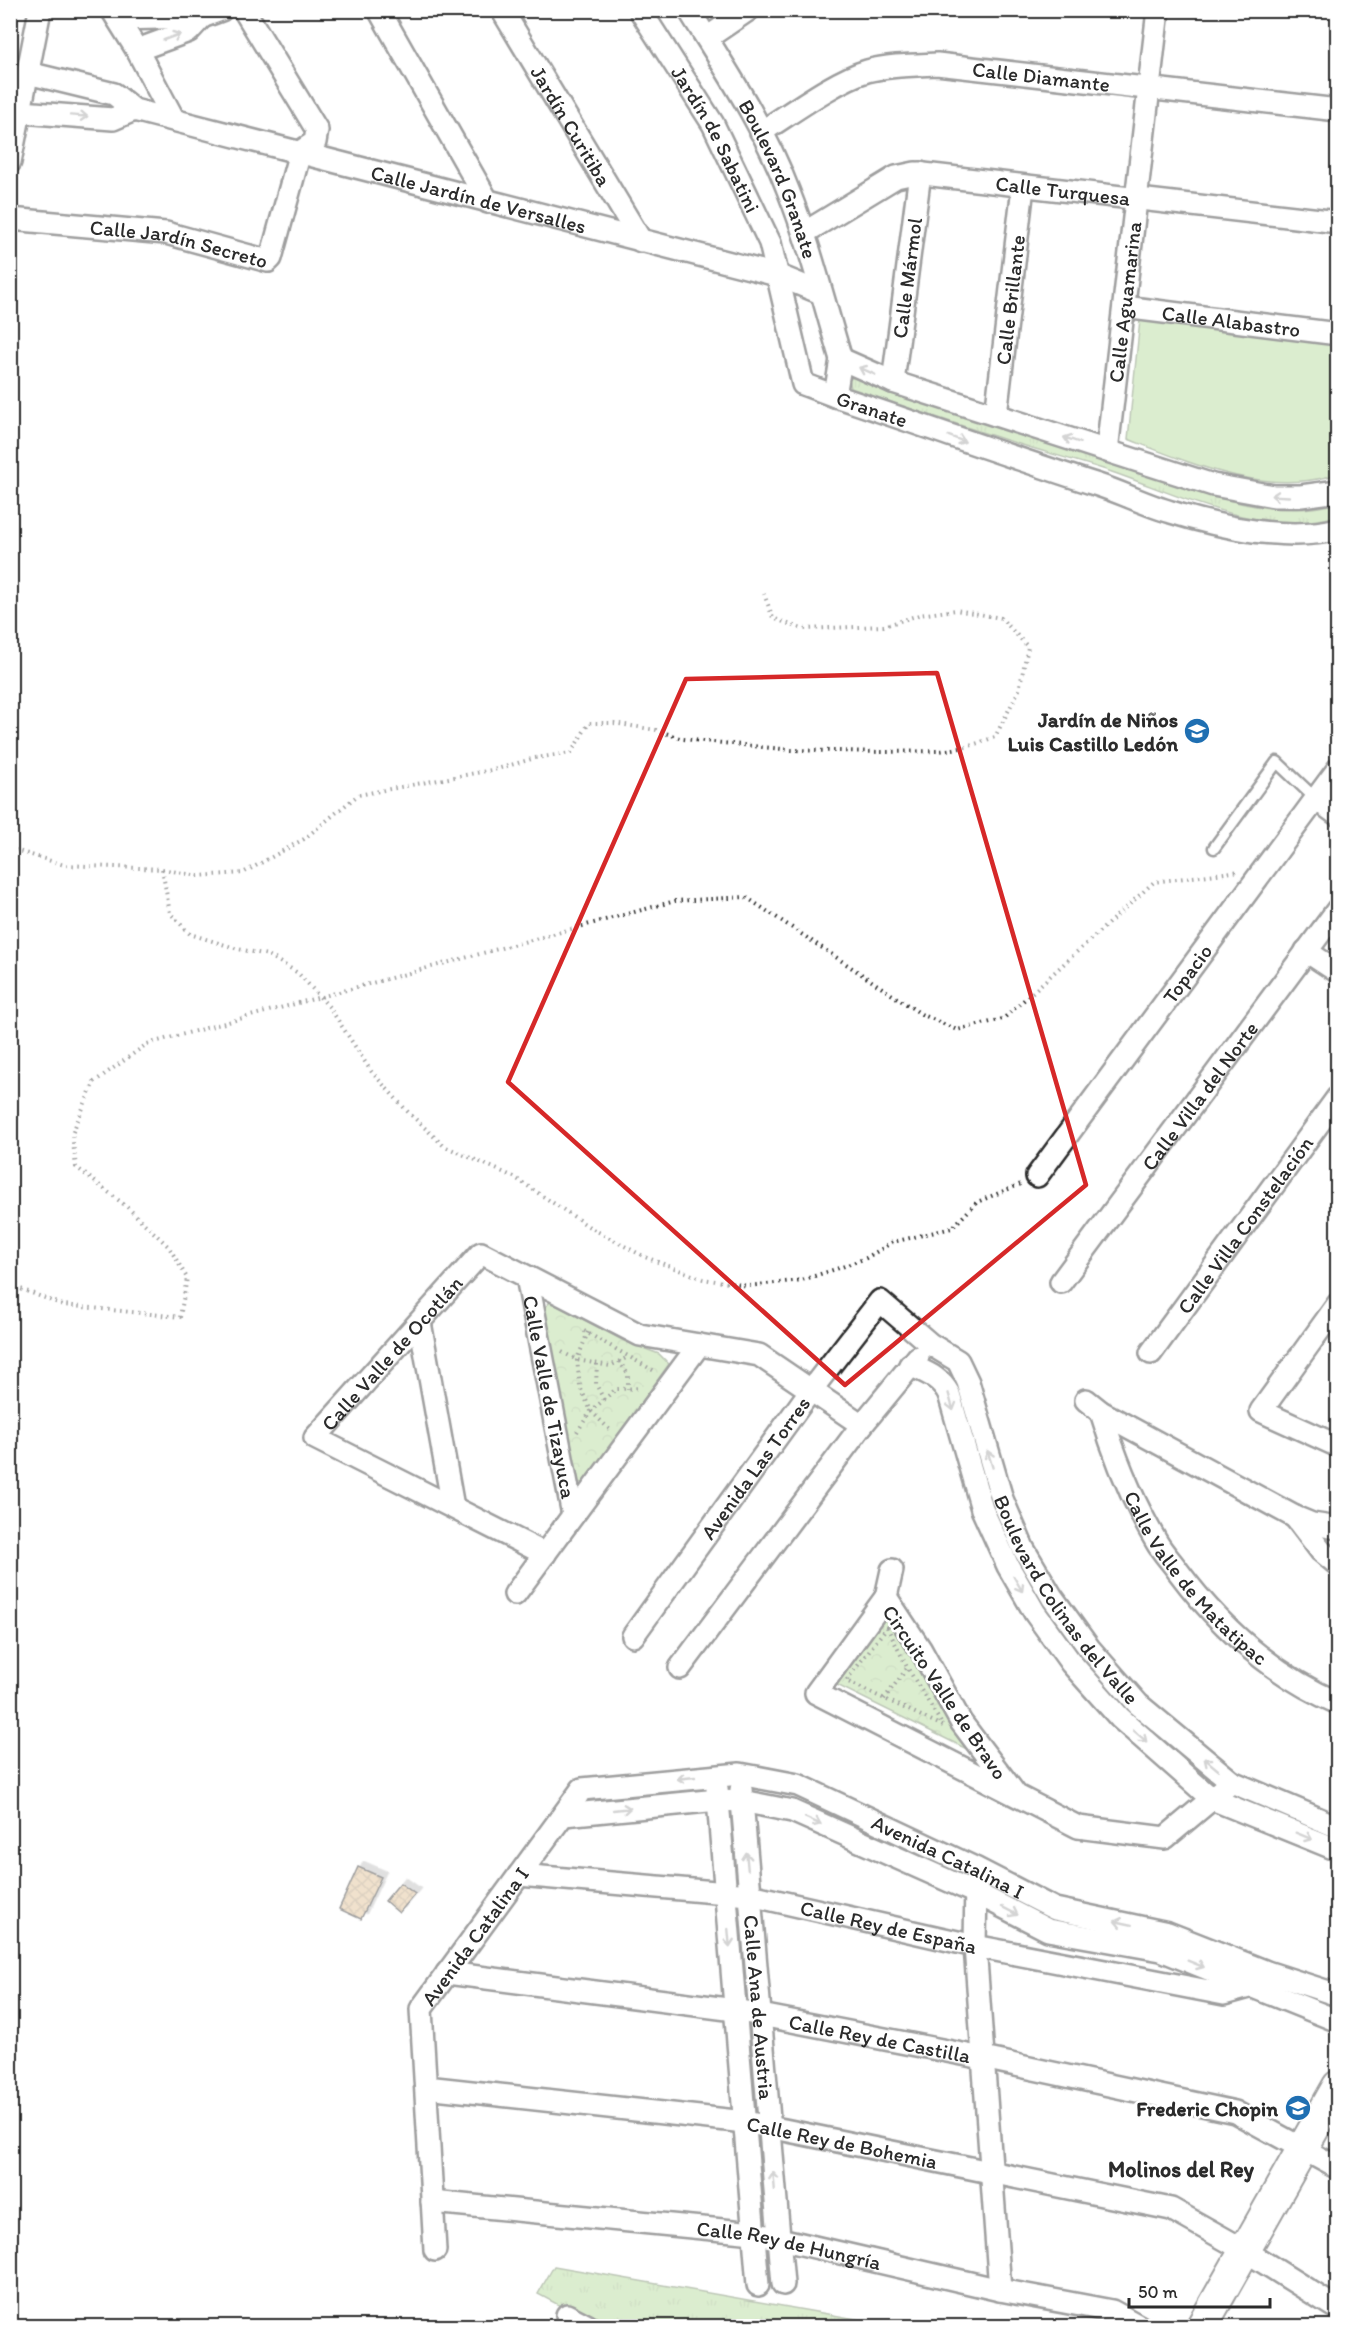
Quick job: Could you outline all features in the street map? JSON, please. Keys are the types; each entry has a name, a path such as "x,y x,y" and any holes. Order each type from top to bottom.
{"street":[{"path":"10,162 40,10"},
{"path":"244,10 317,130 315,142 300,152"},
{"path":"379,10 488,202"},
{"name":"Jardín Curitiba","path":"502,10 641,241"},
{"name":"Jardín de Sabatini","path":"640,10 713,124 770,243 802,384 835,396"},
{"name":"Boulevard Granate","path":"689,10 761,132 788,188 804,233 841,359"},
{"path":"707,39 748,10"},
{"name":"Calle Aguamarina","path":"1107,451 1158,10"},
{"path":"115,15 211,14"},
{"path":"137,50 189,31 211,14"},
{"path":"115,15 137,50 173,118"},
{"name":"Calle Diamante","path":"761,132 830,89 866,71 937,64 1338,110"},
{"name":"Calle Jardín de Versalles","path":"28,73 114,94 134,110 173,118 488,202 777,275 821,293"},
{"name":"Calle Jardín de Versalles","path":"21,112 113,119 134,110"},
{"name":"Calle Jardín Secreto","path":"10,219 166,233 268,261 271,258 300,152"},
{"name":"Calle Turquesa","path":"804,233 896,177 921,173 1023,187 1338,222"},
{"name":"Calle Mármol","path":"893,382 921,173"},
{"name":"Calle Brillante","path":"996,415 1023,187"},
{"name":"Calle Alabastro","path":"1124,307 1338,334"},
{"name":"Granate","path":"1338,491 1301,496 1274,496 1213,485 893,382 841,359 835,396 993,452 1102,487 1171,513 1236,528 1272,533 1303,533 1338,529"},
{"name":"Topacio","path":"1036,1176 1338,769"},
{"path":"1316,799 1338,815"},
{"name":"Calle Villa del Norte","path":"1061,1282 1338,909"},
{"path":"1306,951 1338,972"},
{"name":"Calle Villa Constelación","path":"1151,1353 1338,1097"},
{"name":"Calle Valle de Ocotlán","path":"545,1554 315,1438 481,1253 640,1335 759,1355 862,1425"},
{"name":"Calle Valle de Tizayuca","path":"527,1277 573,1515"},
{"name":"Boulevard Colinas del Valle","path":"880,1301 930,1344 958,1361 968,1382 1002,1499 1023,1548 1052,1597 1089,1648 1138,1704 1232,1782 1338,1827"},
{"name":"Avenida Las Torres","path":"633,1636 811,1390 880,1301"},
{"path":"1338,1304 1261,1411 1338,1446"},
{"path":"420,1322 453,1507"},
{"path":"680,1668 862,1425 910,1365 930,1344"},
{"path":"515,1594 699,1345"},
{"name":"Boulevard Colinas del Valle","path":"910,1365 938,1378 944,1385 949,1395 982,1509 1008,1566 1035,1613 1071,1663 1120,1718 1212,1799 1338,1850"},
{"name":"Calle Valle de Matatipac","path":"1338,1528 1312,1524 1295,1517 1093,1406 1157,1542 1188,1584 1228,1629 1274,1667 1338,1703"},
{"path":"982,1509 1002,1499"},
{"path":"1295,1517 1321,1551 1338,1565"},
{"path":"886,1597 892,1570"},
{"name":"Circuito Valle de Bravo","path":"1016,1795 961,1722 921,1650 886,1597 816,1693 1078,1827 1165,1838 1232,1782"},
{"path":"1071,1663 1089,1648"},
{"name":"Avenida Catalina I","path":"435,2250 421,2009 582,1790 740,1774 798,1785 1055,1909 1168,1933 1338,2021"},
{"name":"Calle Ana de Austria","path":"740,1774 783,2284"},
{"name":"Calle Ana de Austria","path":"716,1775 758,2285"},
{"name":"Avenida Catalina I","path":"564,1815 718,1800 742,1801 792,1811 975,1893 1048,1930 1161,1950 1260,1979 1338,1995"},
{"path":"976,1869 975,1946 1000,2290"},
{"name":"Calle Rey de España","path":"519,1875 750,1895 975,1946 1224,1994 1260,1979"},
{"name":"Calle Rey de Castilla","path":"447,1973 760,2014 983,2058 1235,2112 1338,2168"},
{"path":"1202,2326 1338,2086"},
{"name":"Calle Rey de Bohemia","path":"426,2087 745,2122 1171,2209 1244,2250 1338,2309"},
{"name":"Calle Rey de Hungría","path":"432,2202 754,2233 1000,2290 1112,2311 1139,2326"},
{"path":"567,2315 588,2326"}],"lane":[{"path":"1214,848 1277,762 1316,799"}],"path":[{"path":"10,846 15,850 64,865 162,870 198,876 243,873 304,839 358,795 497,769 535,758 571,753 590,723 614,723 656,730 683,739 792,750 940,751 967,747 995,737 1019,690 1028,647 1000,618 956,610 920,615 884,626 802,629 773,618 764,594"},
{"path":"10,1285 63,1305 180,1317 187,1278 169,1247 126,1206 76,1167 72,1134 94,1082 147,1044 675,901 746,897 921,1014 957,1030 1003,1019 1154,882 1264,868"},
{"path":"162,870 170,913 190,934 238,949 268,955 298,973 330,1008 372,1071 408,1112 444,1146 514,1177 591,1228 645,1257 703,1279 748,1287 802,1280 866,1258 893,1242 952,1228 977,1202 1036,1176"},
{"path":"595,1312 577,1360 580,1387 591,1411 625,1446"},
{"path":"578,1327 672,1382"},
{"path":"555,1348 577,1360 609,1366 628,1356"},
{"path":"619,1361 628,1374 628,1389"},
{"path":"597,1364 596,1384 604,1400"},
{"path":"572,1440 591,1411 616,1389 641,1388"},
{"path":"887,1627 907,1667 943,1726 884,1698 846,1681 887,1627"},
{"path":"869,1719 921,1650"}],"highlighted area":[{"path":"937,673 1086,1185 845,1385 508,1082 686,679"}],"green space":[{"path":"1140,320 1337,345 1337,474 1311,480 1284,482 1257,480 1204,467 1128,439"},
{"path":"855,376 1099,455 1216,497 1276,509 1307,509 1337,503 1337,516 1307,521 1277,521 1218,510 1103,469 1021,445 851,388 849,380"},
{"path":"550,1302 624,1341 659,1354 669,1364 584,1483 576,1482 542,1311"},
{"path":"887,1612 930,1685 979,1755 833,1683"},
{"path":"554,2266 896,2326 598,2326 538,2294"}],"building":[{"path":"358,1867 381,1877 361,1919 339,1909"},
{"path":"400,1883 415,1894 399,1913 385,1901"}],"place":[{"name":"Jardín de Niños Luis Castillo Ledón","path":"1197,731"},
{"name":"Frederic Chopin","path":"1298,2108"}],"district":[{"name":"Molinos del Rey","path":"1181,2169"}]}
